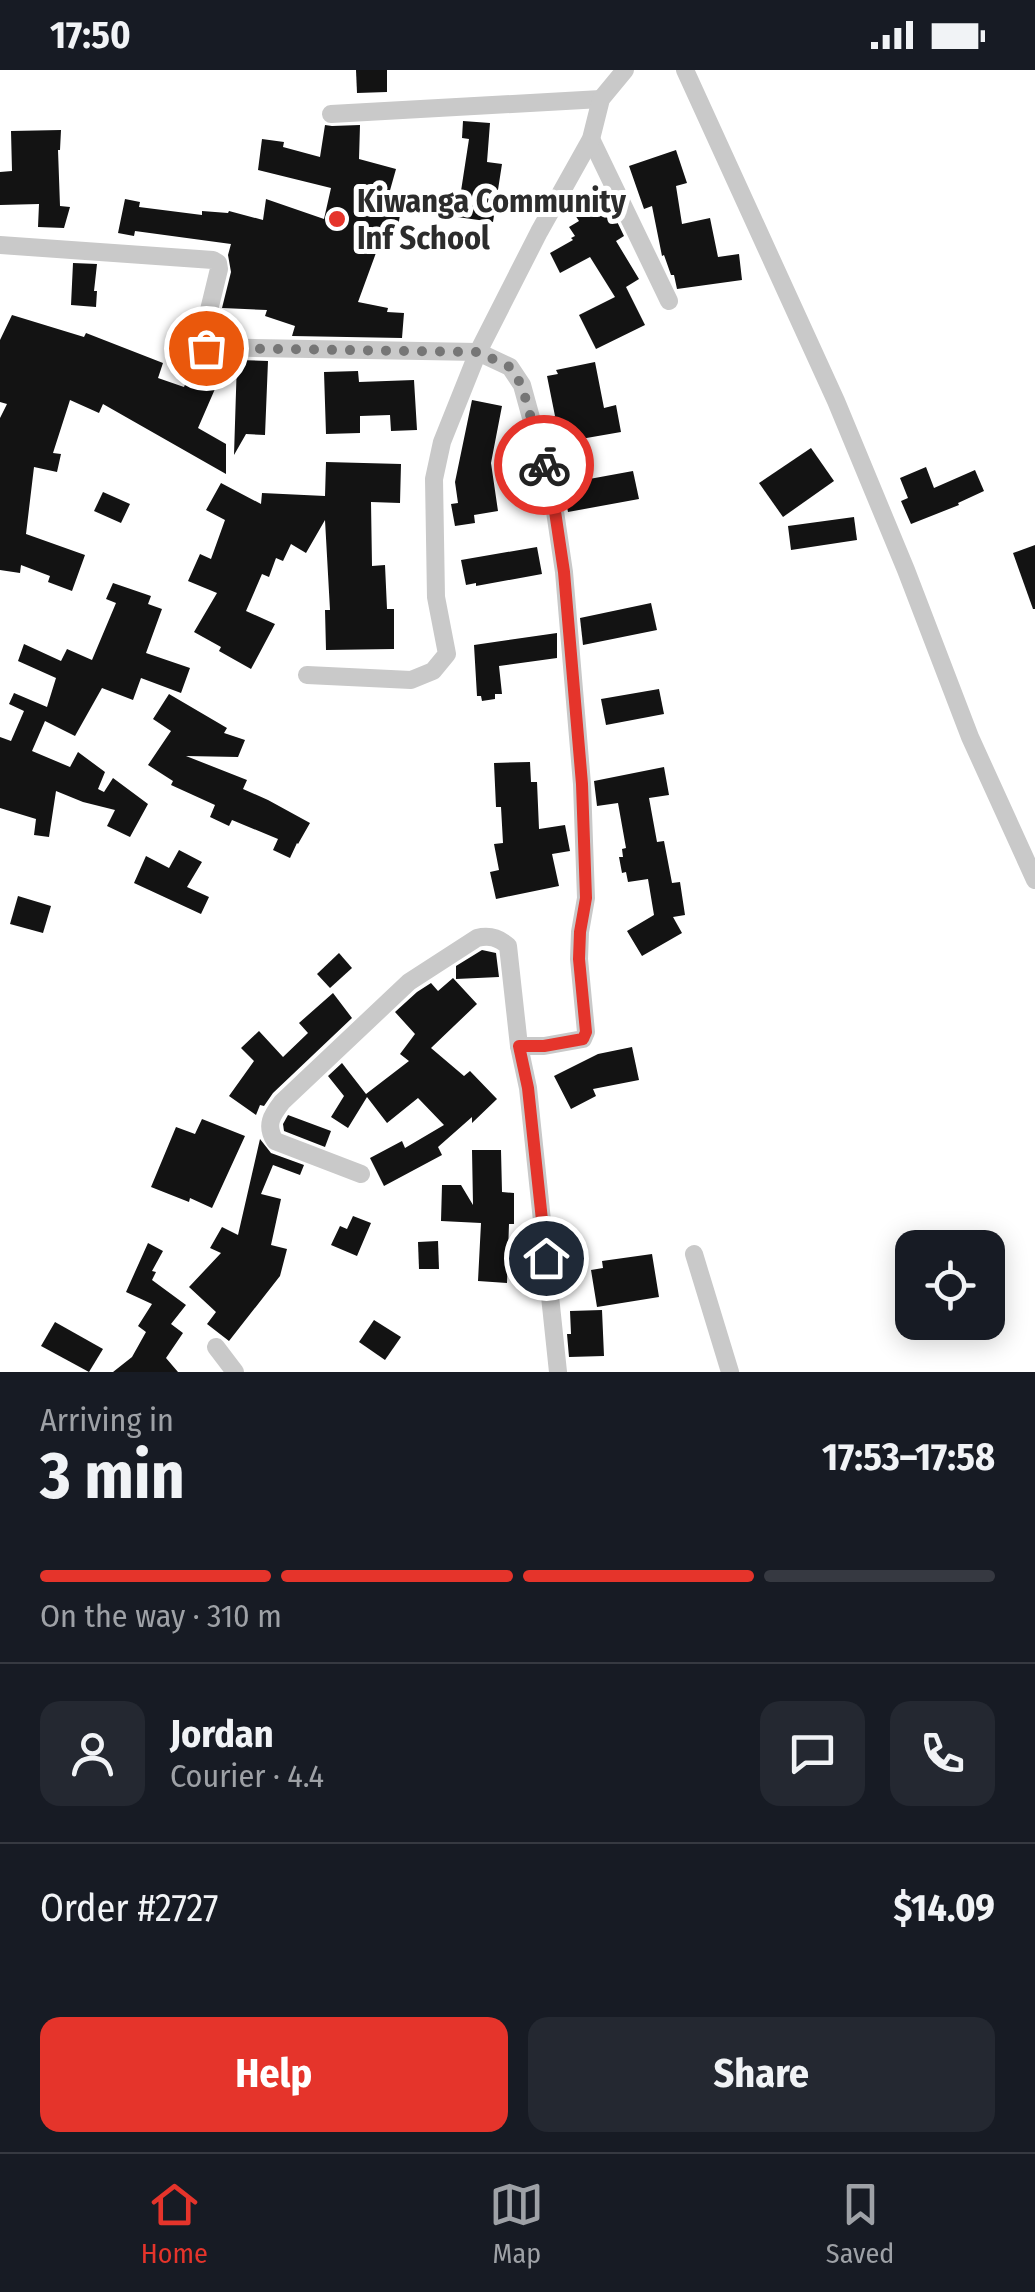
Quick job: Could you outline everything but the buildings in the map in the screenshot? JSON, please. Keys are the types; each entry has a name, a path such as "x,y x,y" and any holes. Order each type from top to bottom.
{"street":[{"path":"307,674 411,680 433,671 446,654 436,596 434,479 442,442 478,352 591,139 601,99 625,70"},
{"path":"685,70 836,401 970,737 1035,880"},
{"path":"332,114 601,99"},
{"path":"591,139 669,301"},
{"path":"0,245 213,260 219,269 201,343 206,348 478,352 510,367 522,386 553,498 564,572 582,784 586,898 579,959 586,1032 583,1039 519,1046"},
{"path":"361,1174 276,1141 269,1132 270,1117 409,982 477,938 490,935 504,943 508,946 519,1046 528,1088 558,1372"},
{"path":"694,1254 730,1372"},
{"path":"216,1347 236,1372"}],"way so far":[{"path":"206,348 478,352 510,367 522,386 544,465"}],"place":[{"name":"Kiwanga Community Inf School","path":"337,219"}],"route":[{"path":"544,465 564,572 582,784 586,898 579,959 586,1032 583,1039 519,1046 528,1088 546,1258"}]}
